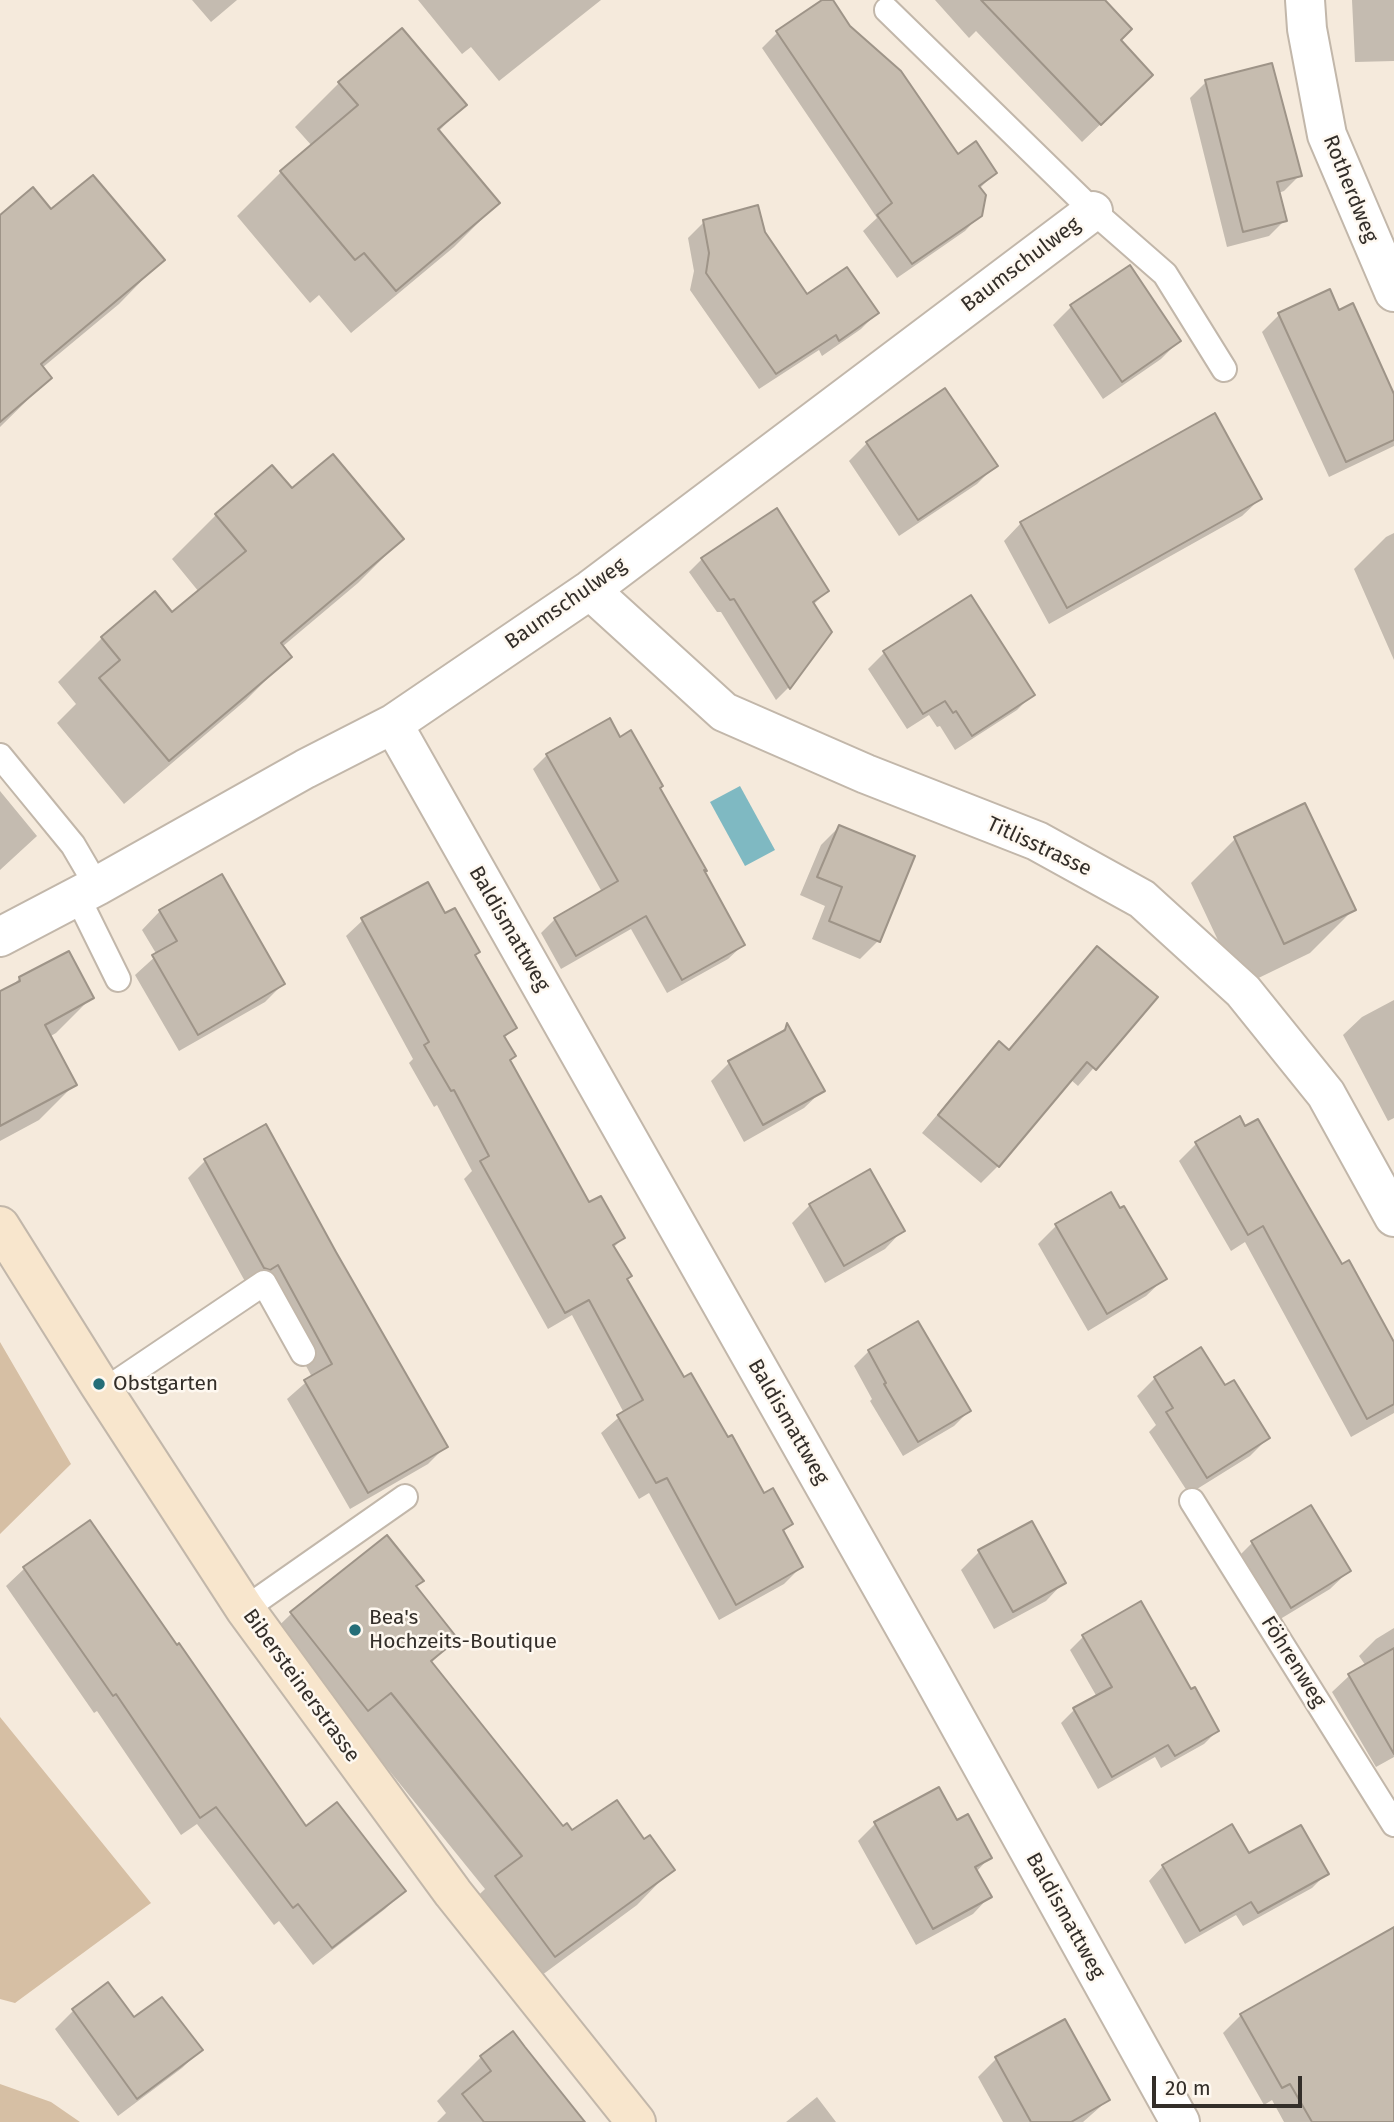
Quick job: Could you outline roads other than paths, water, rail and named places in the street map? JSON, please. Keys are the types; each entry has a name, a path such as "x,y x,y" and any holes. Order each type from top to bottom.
{"main road":[{"name":"Bibersteinerstrasse","path":"0,1226 245,1609 453,1893 636,2122"}],"street":[{"name":"Rotherdweg","path":"1305,0 1307,29 1327,135 1394,292"},
{"name":"Baumschulweg","path":"0,937 304,769 393,724 590,590 1093,211"},
{"name":"Titlisstrasse","path":"590,590 724,712 866,774 1037,841 1142,899 1243,991 1326,1094 1394,1217"},
{"name":"Baldismattweg","path":"393,724 930,1672 1181,2122"}],"lane":[{"path":"887,10 1093,211 1164,274 1224,369"},
{"path":"0,756 73,845 118,979"},
{"path":"104,1391 264,1283 303,1353"},
{"path":"245,1609 405,1497"},
{"name":"Föhrenweg","path":"1192,1501 1394,1824"}],"water":[{"path":"740,786 775,850 745,866 710,802"}],"place":[{"name":"Obstgarten","path":"99,1384"},
{"name":"Bea's Hochzeits-Boutique","path":"355,1630"}]}
